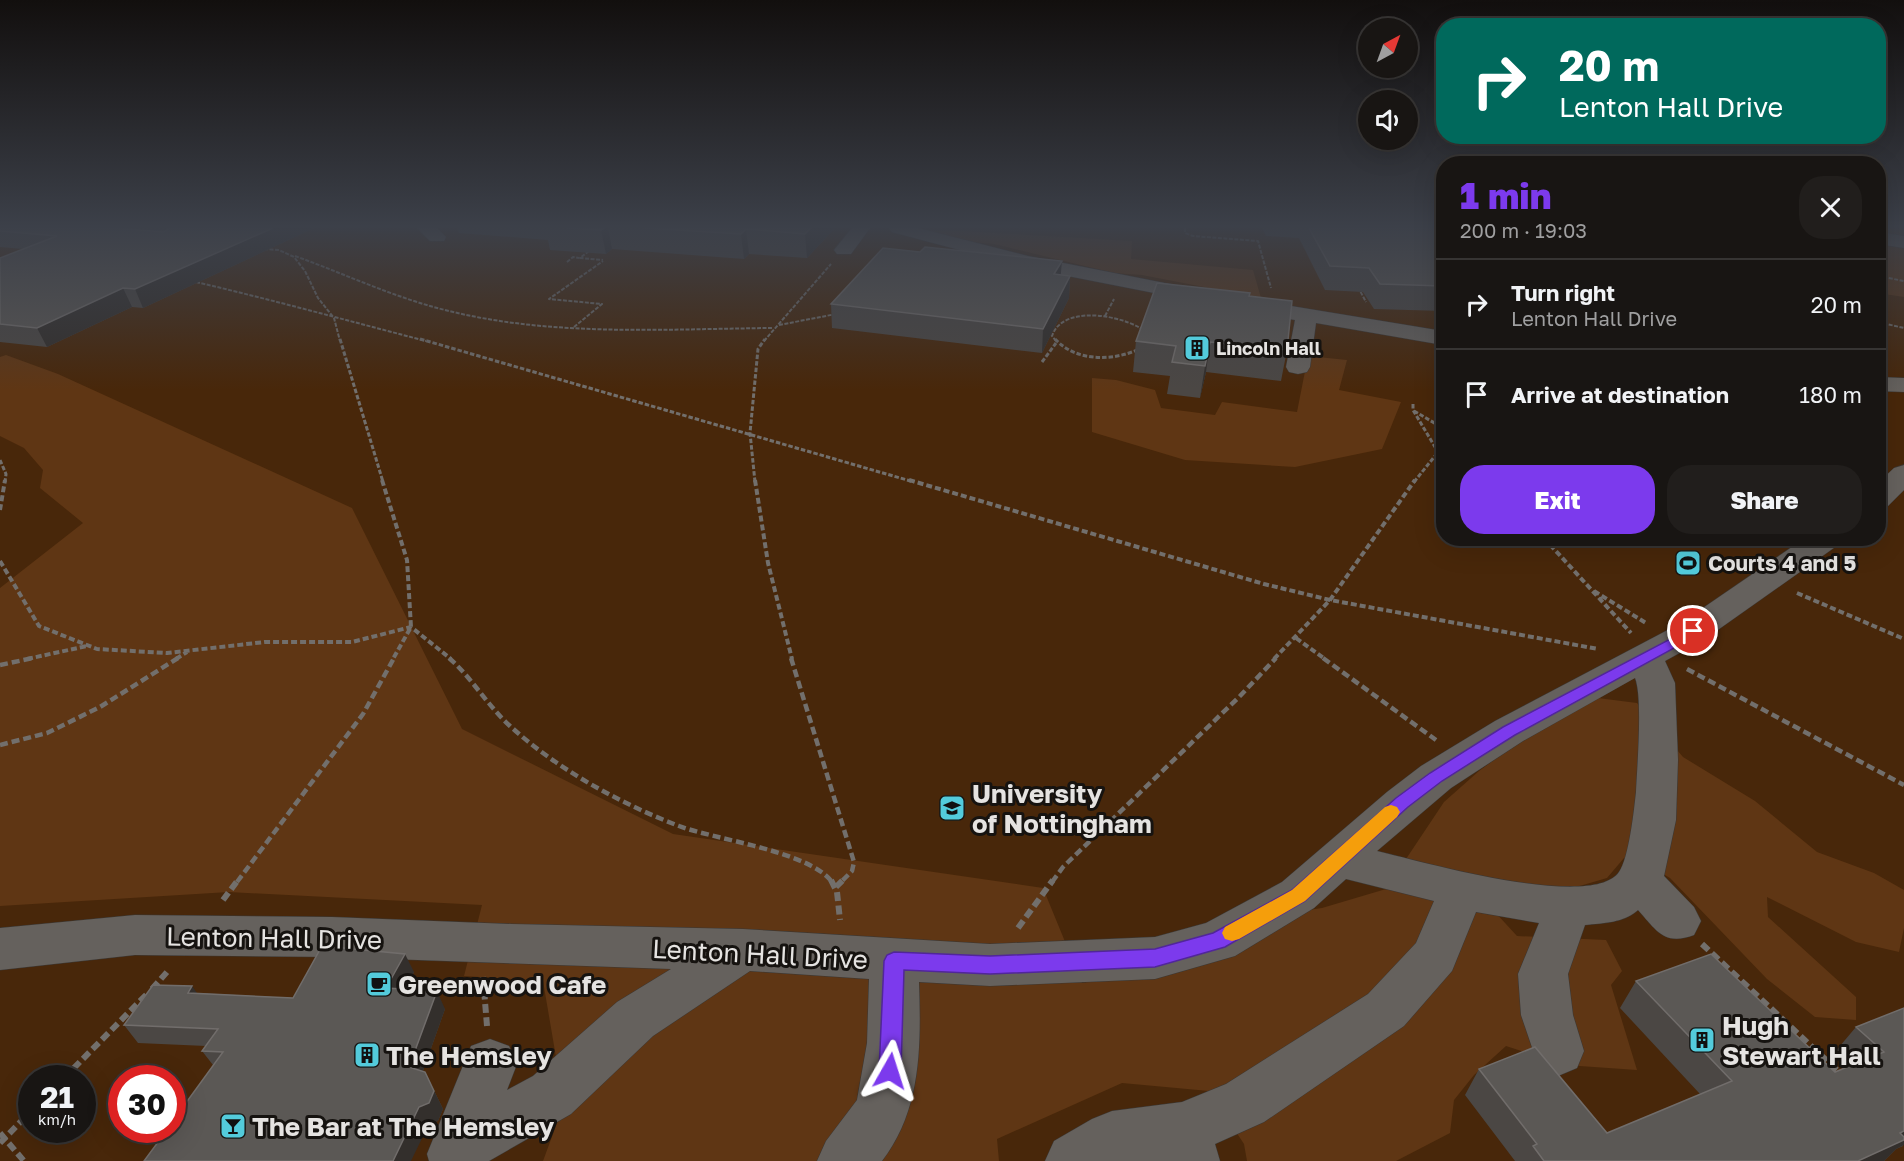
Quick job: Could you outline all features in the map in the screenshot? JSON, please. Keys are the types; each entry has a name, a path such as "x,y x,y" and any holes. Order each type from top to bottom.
{"street":[{"path":"1097,282 1097,287 1113,305 1182,308 1199,307 1222,300"},
{"path":"1126,282 1436,337"},
{"path":"1298,367 1308,315"},
{"path":"1886,384 1904,385"},
{"path":"1886,492 1904,474"},
{"name":"Lenton Hall Drive","path":"0,949 135,935 332,937 743,950 894,961 990,965 1155,958 1218,940 1298,895 1402,803 1464,759 1509,731 1658,649 1770,580 1816,546"},
{"path":"1337,859 1462,889 1569,908 1616,902 1640,881 1655,820 1658,760 1656,683 1658,649"},
{"path":"1640,881 1677,921"},
{"path":"1074,1161 1112,1139 1187,1145 1245,1103 1386,1010 1435,956 1462,889"},
{"path":"1558,1051 1547,1015 1543,974 1569,908"},
{"path":"455,1154 552,1095 635,1018 743,950"},
{"path":"846,1161 878,1119 887,1086 892,1056 894,961"},
{"path":"455,1154 490,1064"}],"path":[{"path":"197,282 300,306 334,318 459,349 1099,537 1330,600 1607,650 1658,649"},
{"path":"77,1065 200,936 229,892 363,714 411,627 407,560 334,318 318,298 310,282"},
{"path":"365,282 410,299 465,315 574,327 773,328"},
{"path":"573,282 549,299 602,304 574,327"},
{"path":"778,325 812,282"},
{"path":"1269,282 1272,294"},
{"path":"1355,282 1367,304"},
{"path":"1359,290 1369,290"},
{"path":"1105,317 1113,305"},
{"path":"411,627 461,669 493,710 512,728 555,759 639,808 679,827 794,858 818,868 836,887 852,871 854,862 793,664 768,563 756,491 750,433 755,360 758,349 773,328 815,316 842,314"},
{"path":"1046,329 1053,330 1068,320 1105,317 1129,321 1146,330 1151,336 1150,343 1143,349 1115,356 1080,354 1056,343 1052,336 1053,330"},
{"path":"1886,324 1904,328"},
{"path":"1042,362 1056,343"},
{"path":"1413,404 1413,410 1436,449"},
{"path":"1413,410 1436,424"},
{"path":"990,965 1063,867 1144,791 1296,638 1330,600 1436,455"},
{"path":"0,462 6,474 0,510"},
{"path":"1551,546 1622,626 1658,649 1904,785"},
{"path":"0,561 39,626 87,646 130,652 190,650 265,642 352,642 376,638 411,627"},
{"path":"1770,580 1904,639"},
{"path":"1588,588 1658,649"},
{"path":"1296,638 1464,759"},
{"path":"0,664 87,646"},
{"path":"0,745 47,733 89,712 190,650"},
{"path":"1677,921 1851,1083"},
{"path":"480,943 490,1064"},
{"path":"18,1123 1,1138 24,1161"}],"shaded area":[{"name":"University of Nottingham","path":"0,282 1436,282 1436,546 1886,546 1886,282 1904,282 1904,1161 0,1161"},
{"path":"1179,282 1256,282 1261,298"},
{"path":"1886,282 1904,282 1904,297 1886,294"},
{"path":"6,355 58,374 352,508 462,729 673,834 1043,888 1082,983 1155,969 1295,912 1322,908 1386,889 1444,802 1479,771 1558,712 1590,697 1637,703 1683,757 1755,801 1817,852 1874,873 1904,890 1904,928 1899,952 1856,942 1767,897 1768,917 1856,997 1856,1020 1815,1017 1767,979 1670,878 1639,860 1624,858 1607,878 1494,911 1517,936 1606,940 1622,971 1611,985 1637,1070 1565,1065 1506,1046 1474,1075 1454,1100 1450,1133 1396,1161 1247,1161 1244,1144 1209,1091 1122,1083 997,1139 999,1161 543,1161 564,1104 543,981 464,976 482,905 229,892 0,906 0,588 83,523 40,488 43,470 24,448 0,436 0,357"},
{"path":"1308,356 1347,360 1339,390 1401,402 1382,449 1295,467 1185,460 1092,432 1092,378 1116,380 1155,390 1161,408 1215,415 1222,402 1297,412"}],"building":[{"path":"0,282 150,282 135,289 123,288 37,328 0,324"},
{"path":"851,282 1067,282 1043,329 831,304"},
{"path":"1379,282 1436,282 1436,286"},
{"path":"1157,283 1250,293 1249,296 1292,301 1287,350 1210,342 1205,366 1172,362 1176,346 1136,341"},
{"name":"The Hemsley","path":"322,946 405,954 386,988 437,991 409,1067 425,1072 434,1091 429,1103 419,1107 393,1161 144,1161 157,1143 186,1143 186,1103 223,1052 202,1051 218,1029 124,1025 153,985 192,986 188,993 293,998"},
{"path":"1711,954 1835,1072 1884,1052 1856,1027 1904,1008 1904,1131 1900,1133 1904,1140 1858,1161 1544,1161 1533,1146 1537,1144 1479,1069 1535,1047 1607,1133 1732,1081 1636,981"}],"slow traffic":[{"path":"1232,933 1298,895 1391,812"}],"place":[{"name":"Lincoln Hall","path":"1197,348"},
{"name":"Courts 4 and 5","path":"1688,563"},
{"name":"University of Nottingham","path":"952,808"},
{"name":"Greenwood Cafe","path":"379,984"},
{"name":"Hugh Stewart Hall","path":"1702,1040"},
{"name":"The Hemsley","path":"367,1055"},
{"name":"The Bar at The Hemsley","path":"233,1126"}],"route":[{"path":"890,1071 894,961 990,965 1155,958 1218,940 1298,895 1402,803 1436,777 1509,731 1693,631"}]}
